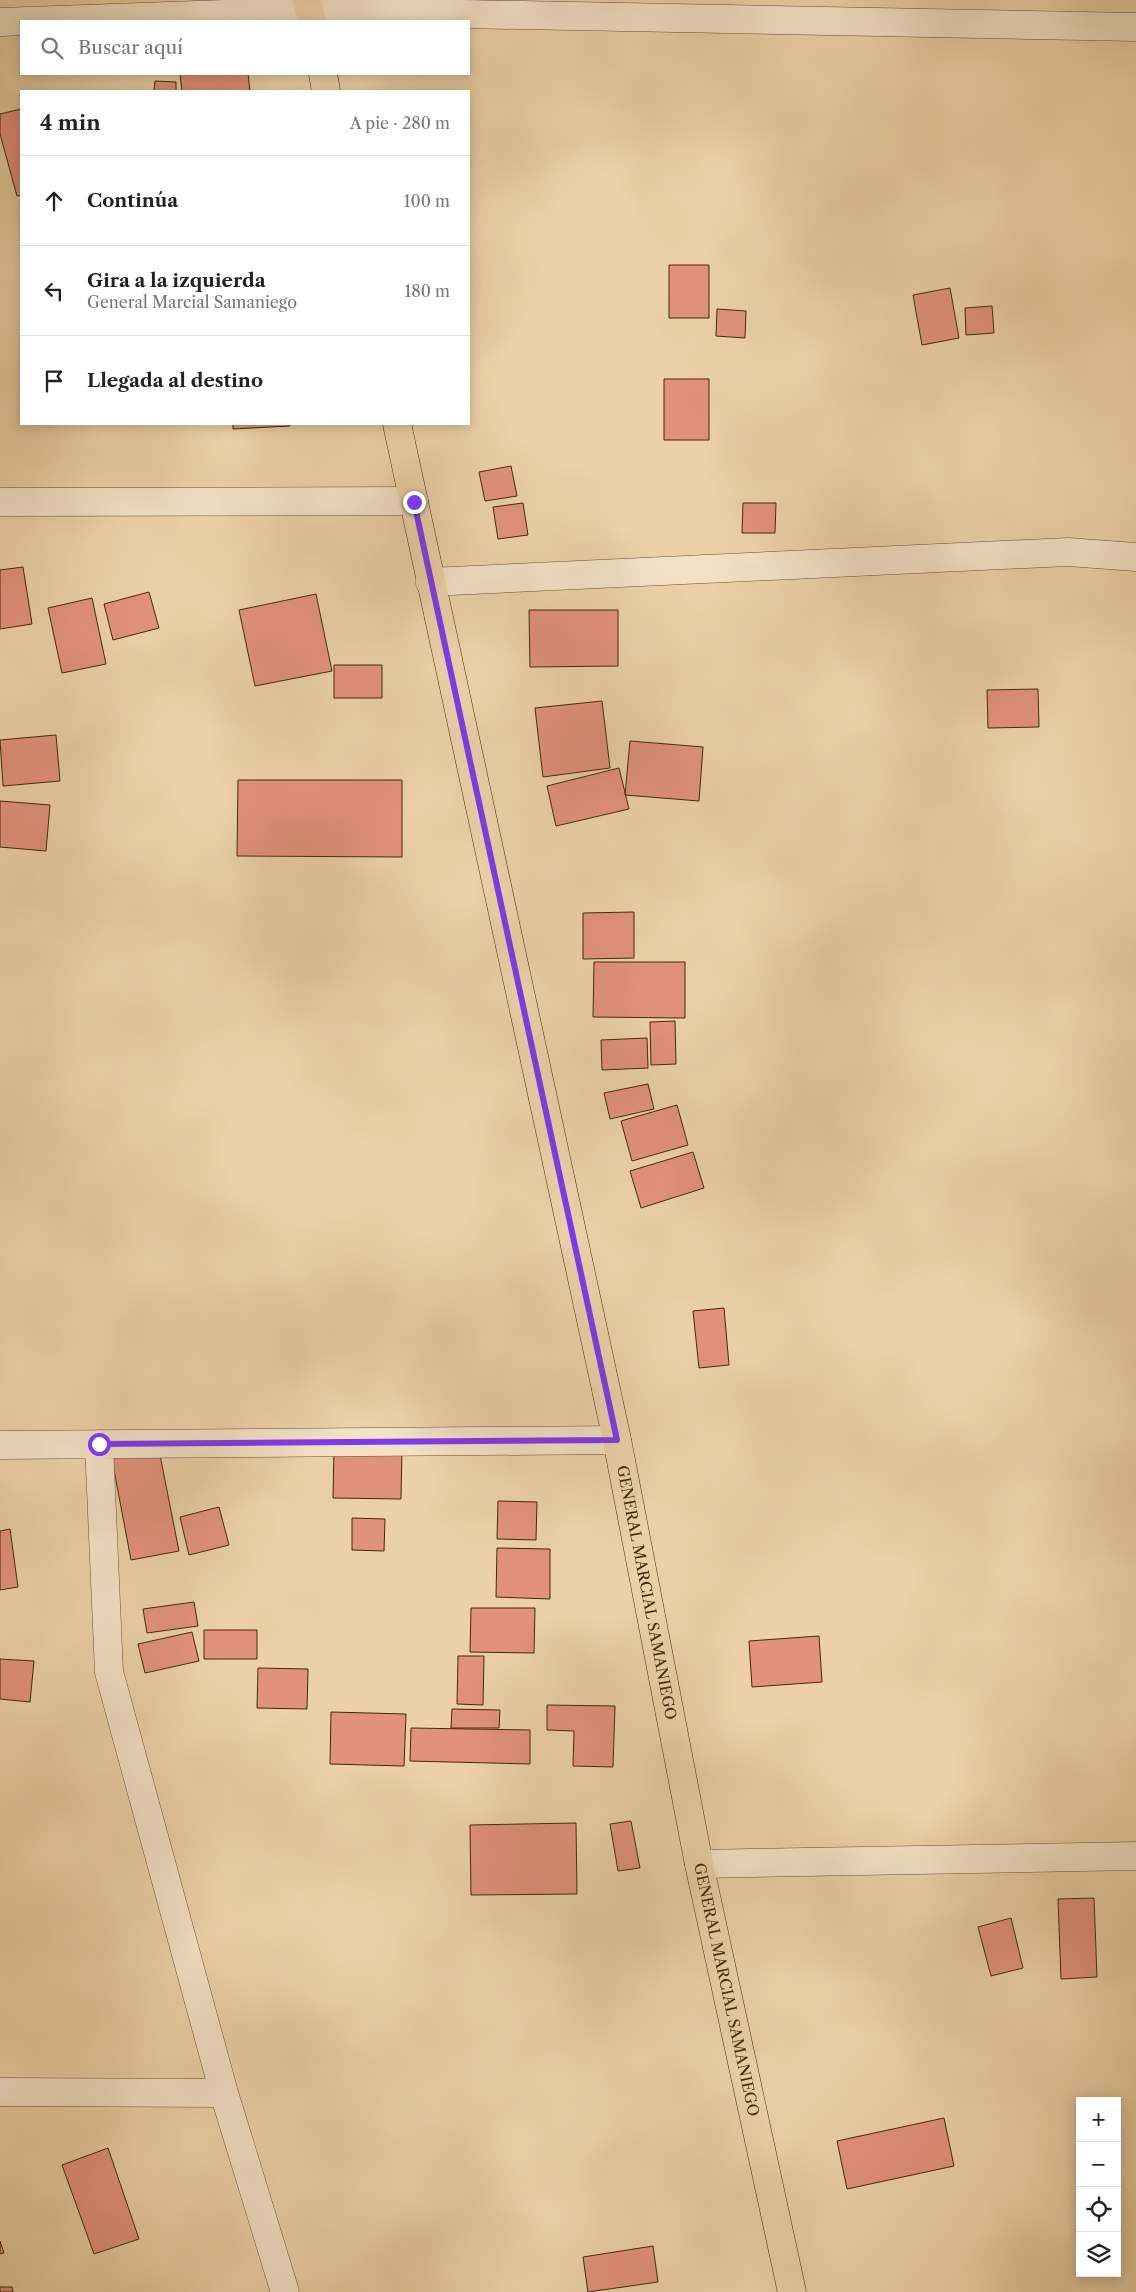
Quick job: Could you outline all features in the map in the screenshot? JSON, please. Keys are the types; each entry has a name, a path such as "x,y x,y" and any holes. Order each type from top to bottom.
{"main road":[{"path":"323,75 326,90"},
{"name":"GENERAL MARCIAL SAMANIEGO","path":"397,425 617,1440 699,1864 792,2292"}],"street":[{"path":"56,20 309,11 1136,27"},
{"path":"0,22 20,21"},
{"path":"0,502 414,502"},
{"path":"430,582 1068,552 1136,557"},
{"path":"0,1445 617,1440"},
{"path":"99,1444 109,1672 224,2093 285,2292"},
{"path":"699,1864 1136,1856"},
{"path":"0,2092 224,2093"}],"building":[{"path":"180,75 248,75 250,90 182,90"},
{"path":"155,81 176,82 176,90 154,90"},
{"path":"20,109 20,195 17,196 0,134 0,114"},
{"path":"669,265 709,265 709,318 669,318"},
{"path":"950,288 959,338 922,345 913,295"},
{"path":"992,306 994,333 966,335 965,308"},
{"path":"717,309 746,311 745,338 716,336"},
{"path":"664,379 709,379 709,440 664,440"},
{"path":"233,425 290,425 290,426 233,429"},
{"path":"511,466 517,496 485,501 479,472"},
{"path":"523,503 528,535 498,539 493,507"},
{"path":"743,503 776,503 775,533 742,533"},
{"path":"23,567 32,624 0,629 0,570"},
{"path":"149,592 159,628 113,640 104,604"},
{"path":"316,594 332,671 255,686 239,610"},
{"path":"92,598 106,664 62,673 48,608"},
{"path":"529,610 618,610 618,666 530,667"},
{"path":"334,665 382,665 382,698 334,698"},
{"path":"1038,689 1039,727 988,728 987,690"},
{"path":"602,701 610,768 543,777 535,708"},
{"path":"56,735 60,781 3,786 0,740"},
{"path":"630,741 703,747 699,801 625,795"},
{"path":"619,768 629,809 556,826 547,786"},
{"path":"238,780 402,780 402,857 237,856"},
{"path":"0,801 50,805 46,851 0,847"},
{"path":"634,912 634,958 583,959 583,913"},
{"path":"594,962 685,962 685,1018 593,1017"},
{"path":"675,1021 676,1064 651,1065 650,1022"},
{"path":"647,1038 648,1068 602,1070 601,1040"},
{"path":"648,1084 654,1109 610,1119 604,1093"},
{"path":"677,1105 688,1145 632,1161 621,1121"},
{"path":"693,1152 704,1188 641,1208 630,1171"},
{"path":"724,1308 729,1365 699,1368 693,1311"},
{"path":"158,1445 179,1551 131,1560 111,1454"},
{"path":"334,1447 402,1447 401,1499 333,1498"},
{"path":"498,1501 537,1502 536,1540 497,1539"},
{"path":"219,1507 229,1545 189,1555 180,1517"},
{"path":"352,1518 385,1519 384,1551 352,1550"},
{"path":"10,1529 18,1587 0,1590 0,1531"},
{"path":"497,1548 550,1549 550,1599 496,1597"},
{"path":"194,1602 198,1626 147,1633 143,1609"},
{"path":"471,1608 535,1608 534,1653 470,1652"},
{"path":"204,1630 257,1630 257,1659 204,1659"},
{"path":"192,1632 199,1661 145,1673 138,1644"},
{"path":"819,1636 822,1682 752,1687 749,1641"},
{"path":"458,1656 484,1656 483,1705 457,1704"},
{"path":"0,1659 34,1661 30,1702 0,1699"},
{"path":"258,1668 308,1669 307,1709 257,1708"},
{"path":"547,1705 615,1706 613,1767 573,1766 574,1731 547,1730"},
{"path":"452,1709 500,1710 499,1728 451,1728"},
{"path":"331,1712 406,1714 404,1766 330,1764"},
{"path":"411,1728 530,1730 530,1764 410,1761"},
{"path":"631,1821 640,1868 618,1871 610,1824"},
{"path":"576,1823 577,1894 471,1895 470,1825"},
{"path":"1094,1898 1097,1977 1061,1979 1058,1899"},
{"path":"1011,1918 1023,1968 991,1976 978,1927"},
{"path":"944,2118 954,2166 847,2189 837,2141"},
{"path":"108,2148 139,2239 94,2254 62,2165"},
{"path":"0,2241 4,2253 0,2254"},
{"path":"653,2246 658,2282 588,2292 583,2257"},
{"path":"0,2287 12,2287 13,2292 0,2292"}],"route":[{"path":"99,1444 617,1440 414,502"}]}
